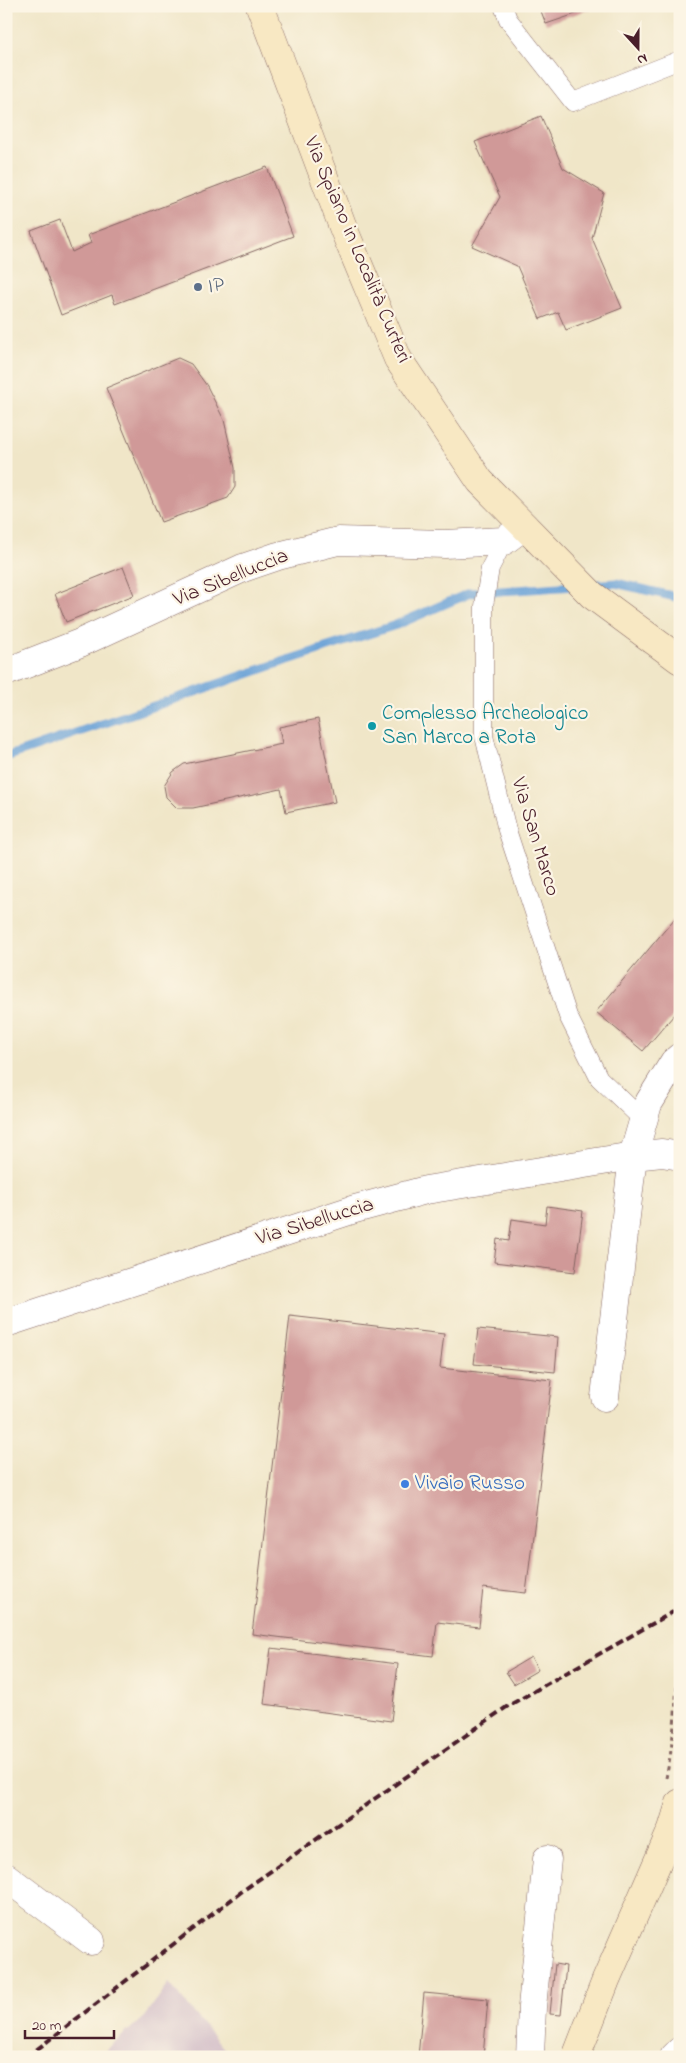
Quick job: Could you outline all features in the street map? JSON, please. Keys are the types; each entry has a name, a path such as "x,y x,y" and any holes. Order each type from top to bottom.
{"main road":[{"name":"Via Spiano in Località Curteri","path":"260,6 344,230 398,358 480,480 518,532 592,595 680,660"},
{"path":"576,2057 606,1980 672,1829 672,1793"}],"street":[{"name":"Via Sibelluccia","path":"6,672 80,643 243,568 278,556 338,541 445,544 518,532"},
{"path":"605,1397 633,1156 648,1104 674,1062 680,1057"},
{"name":"Via Sibelluccia","path":"6,1322 355,1209 426,1190 633,1156 662,1153 680,1156"},
{"path":"530,2057 532,2007 547,1859"},
{"path":"6,1877 91,1941"},
{"path":"674,2057 680,2051"}],"lane":[{"path":"503,6 508,18 573,102 680,60"},
{"name":"Via San Marco","path":"518,532 490,568 484,606 484,736 506,830 568,1016 599,1078 643,1120"}],"path":[{"path":"672,1793 670,1758 675,1704 680,1592"}],"shaded area":[{"path":"169,1983 231,2057 98,2057 144,2017"}],"building":[{"path":"539,6 596,6 596,7 546,24"},
{"path":"541,116 563,168 604,193 592,238 622,308 566,330 558,312 540,319 517,266 472,246 500,197 475,142"},
{"path":"267,167 293,236 115,304 112,295 61,315 31,231 60,220 72,252 91,243 88,235"},
{"path":"178,358 191,364 207,386 224,420 235,468 235,487 228,498 161,522 106,388"},
{"path":"123,567 134,595 66,622 55,594"},
{"path":"318,719 335,802 286,812 281,789 193,808 177,808 166,797 164,786 173,772 184,764 282,744 279,727"},
{"path":"680,912 680,1008 643,1051 596,1012"},
{"path":"547,1206 583,1211 575,1272 494,1262 497,1239 509,1241 512,1219 545,1224"},
{"name":"Vivaio Russo","path":"290,1316 444,1334 440,1368 552,1380 526,1593 483,1588 479,1627 437,1622 433,1656 252,1634"},
{"path":"478,1329 558,1337 555,1372 474,1364"},
{"path":"271,1648 398,1664 391,1721 264,1704"},
{"path":"531,1657 538,1670 514,1684 506,1672"},
{"path":"555,1964 566,1966 561,2015 550,2014"},
{"path":"424,1993 488,1999 483,2057 418,2057"}],"waterway":[{"path":"590,585 616,583 680,598"},
{"path":"6,757 282,662 396,625 470,593 575,586"}],"railway":[{"path":"27,2057 245,1889 508,1706 680,1608"}],"place":[{"name":"IP","path":"198,287"},
{"name":"Complesso Archeologico San Marco a Rota","path":"372,726"},
{"name":"Vivaio Russo","path":"405,1484"}]}
